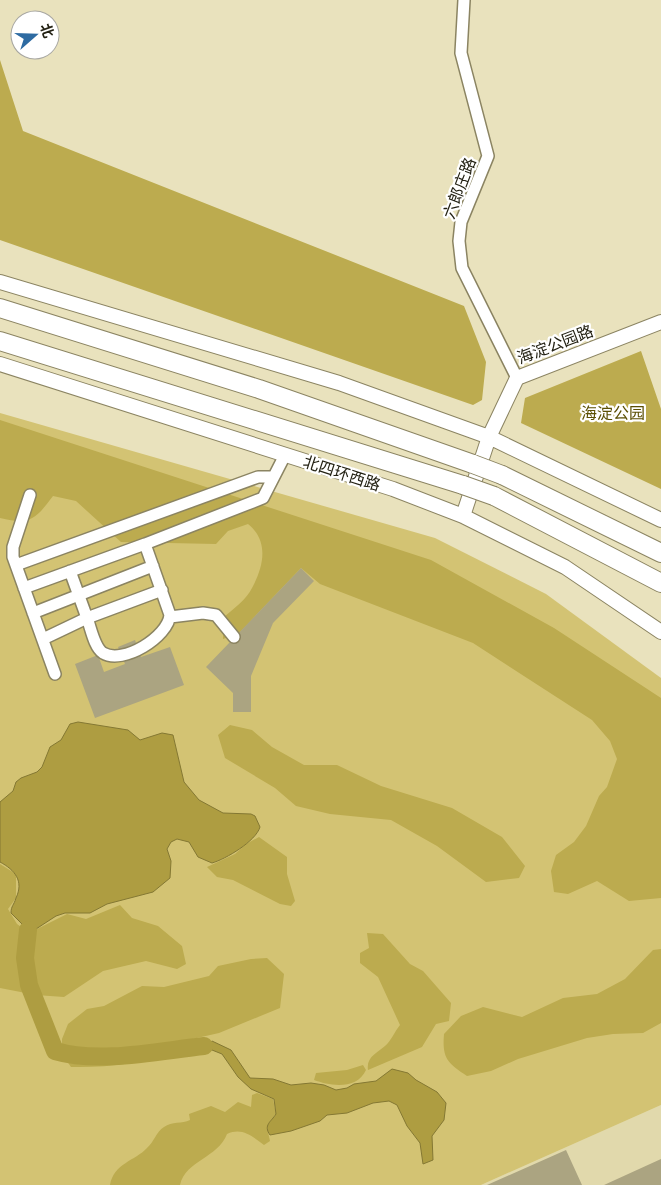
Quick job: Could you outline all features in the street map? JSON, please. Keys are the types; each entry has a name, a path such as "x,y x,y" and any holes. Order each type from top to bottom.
{"highway":[{"path":"0,308 259,389 473,464 502,476 661,553"},
{"name":"北四环西路","path":"0,341 494,496 661,583"}],"street":[{"name":"六郎庄路","path":"464,0 461,53 488,156 460,222 459,241 462,268 516,378"},
{"path":"0,282 339,382 489,437 661,520"},
{"name":"海淀公园路","path":"463,516 489,437 516,378 661,322"},
{"name":"北四环西路","path":"0,364 393,490 463,516 565,567 661,632"},
{"path":"24,588 263,498 285,455"},
{"path":"16,565 258,477 273,477"},
{"path":"30,495 12,547 16,565 55,674"},
{"path":"70,571 77,595 98,649 111,656 136,649 155,639 169,625 170,617 145,544"},
{"path":"33,613 153,566"},
{"path":"42,639 87,618 162,590"},
{"path":"170,617 203,612 216,615 234,637"}],"shaded area":[{"path":"0,413 435,538 546,594 661,678 661,1105 481,1185 0,1185"},
{"path":"78,722 128,730 140,740 162,733 173,735 184,782 199,800 223,813 251,814 255,816 260,827 253,838 240,849 212,863 198,857 189,842 177,839 171,842 167,849 171,861 170,878 153,892 107,904 90,913 65,913 56,916 36,929 28,930 11,913 19,886 14,872 0,862 0,802 13,791 16,782 37,772 42,767 50,747 61,740 70,724"},
{"path":"212,1041 231,1050 250,1078 273,1079 291,1085 311,1083 324,1085 336,1090 347,1088 354,1084 376,1081 392,1069 408,1073 437,1092 446,1103 444,1120 432,1136 433,1160 423,1164 420,1143 407,1126 397,1105 389,1101 373,1103 347,1113 327,1115 320,1121 291,1131 270,1135 267,1129 276,1114 274,1099 251,1089 238,1077 222,1054 212,1050 201,1050"},
{"path":"661,1105 661,1185 481,1185"}],"green space":[{"path":"0,60 23,131 464,306 486,362 482,400 473,405 0,240"},
{"name":"海淀公园","path":"641,351 661,409 661,489 521,423 525,398"},
{"path":"0,420 431,560 554,628 661,698 661,898 629,901 597,881 568,894 554,892 551,871 556,855 574,842 586,826 599,796 607,787 617,759 610,741 592,720 473,643 320,584 301,568 239,633 223,639 224,617 240,604 250,592 262,563 262,546 255,531 248,524 228,531 216,544 121,542 76,501 53,496 41,511 31,519 18,521 0,518"},
{"path":"230,725 252,730 272,747 304,765 337,765 381,786 452,808 502,837 525,866 519,878 486,882 437,846 391,820 330,814 296,806 275,788 225,758 218,735"},
{"path":"259,837 287,857 287,874 295,901 291,906 280,904 233,880 217,877 207,867 235,854 246,844"},
{"path":"0,864 16,874 16,898 8,909 17,924 29,933 67,914 86,919 120,905 132,918 158,926 182,946 186,964 177,969 146,961 103,971 64,997 36,995 0,988"},
{"path":"367,933 383,934 410,964 423,971 451,1003 449,1021 436,1024 422,1047 368,1070 370,1059 387,1044 400,1025 378,977 360,963 360,953 369,948"},
{"path":"661,949 661,1023 643,1033 613,1034 587,1038 518,1059 491,1071 467,1076 447,1059 444,1049 444,1034 461,1016 483,1007 522,1017 563,998 597,994 625,979 653,950"},
{"path":"267,958 284,974 280,1008 219,1033 179,1042 178,1055 112,1065 71,1067 62,1054 62,1039 68,1024 87,1009 104,1006 142,986 164,987 209,976 218,966 251,959"},
{"path":"363,1065 366,1070 362,1076 350,1084 335,1085 314,1080 316,1073 347,1070"},
{"path":"257,1093 273,1099 276,1114 272,1119 268,1132 270,1141 264,1145 247,1134 232,1132 227,1134 217,1149 189,1170 183,1177 180,1185 110,1185 112,1178 120,1167 147,1148 164,1127 190,1120 189,1114 211,1106 225,1112 238,1102 251,1107 252,1095"}],"building":[{"path":"301,568 314,581 273,623 251,676 251,712 233,712 233,693 206,667"},
{"path":"135,640 141,657 170,647 184,685 95,718 75,664 98,655 104,672 125,664 118,647"},
{"path":"566,1150 582,1185 487,1185"},
{"path":"661,1159 661,1185 604,1185"}],"waterway":[{"path":"28,930 25,958 29,985 55,1051 72,1055 109,1056 204,1046"}]}
